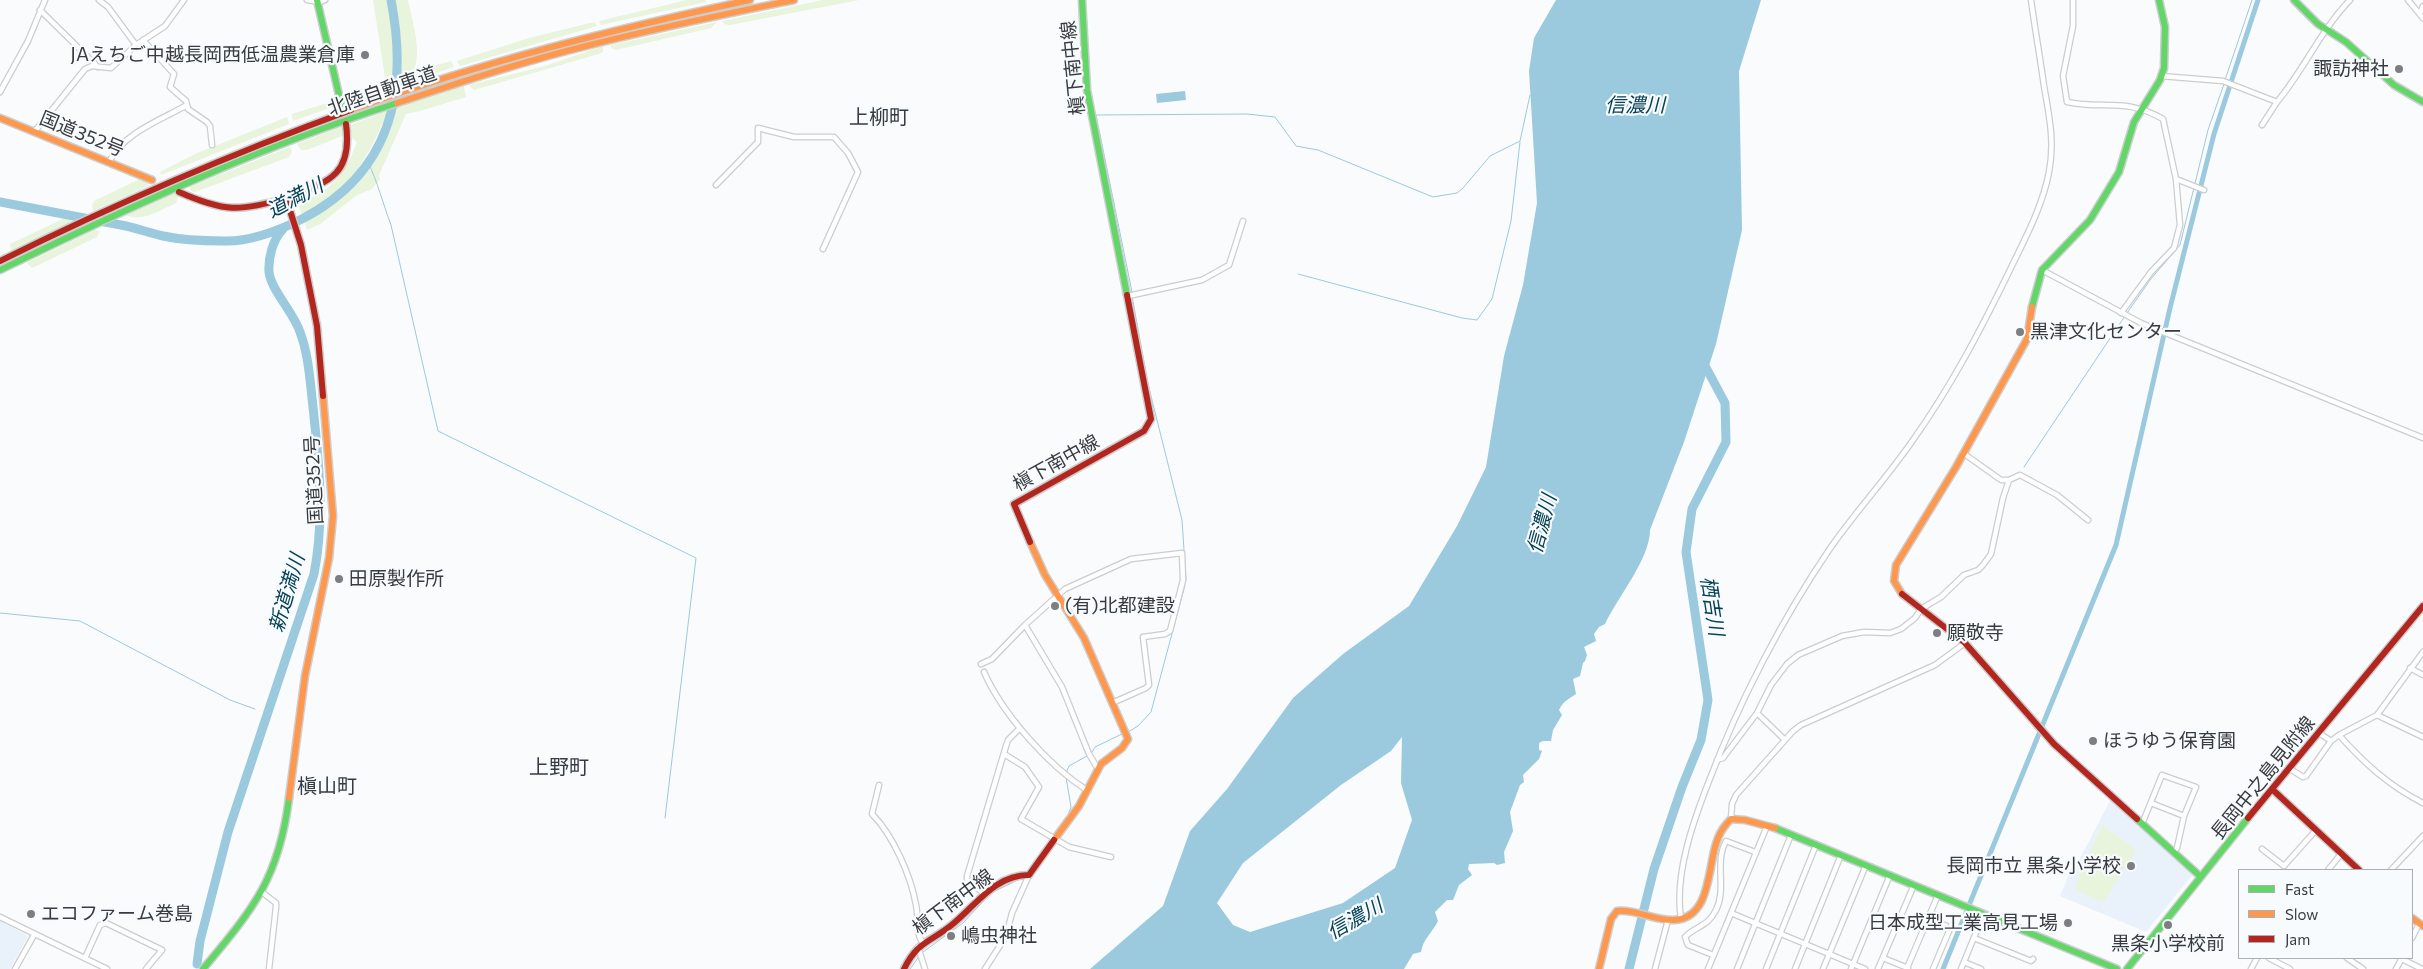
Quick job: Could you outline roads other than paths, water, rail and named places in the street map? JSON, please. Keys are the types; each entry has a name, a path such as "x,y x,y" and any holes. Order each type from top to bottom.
{"main road":[{"name":"北陸自動車道","path":"0,261 104,209 259,143 380,98 604,33 750,0"},
{"name":"北陸自動車道","path":"0,270 118,212 227,165 378,107 517,64 615,38 794,0"},
{"name":"槇下南中線","path":"904,969 920,945 953,924 983,893 1019,875 1029,875 1080,806 1103,761 1122,748 1128,739 1084,638 1041,568 1014,504 1144,431 1150,424 1150,413 1128,296 1087,90 1082,0"},
{"path":"2159,0 2165,27 2165,56 2162,76 2133,126 2119,172 2090,220 2042,270 2035,290 2027,339 1964,453 1895,568 1893,576 1896,588 1965,643 2048,738 2201,877"},
{"path":"2294,0 2325,28 2346,42 2394,85 2423,102"},
{"path":"317,1 342,108"},
{"name":"国道352号","path":"0,118 152,180"},
{"path":"179,192 212,207 232,211 252,208 286,198 322,184 339,171 348,151 346,124"},
{"name":"国道352号","path":"203,969 263,893 276,867 285,831 305,676 329,558 332,528 321,352 310,281 286,198"},
{"name":"長岡中之島見附線","path":"2127,969 2423,606"},
{"path":"2273,790 2358,869"},
{"path":"1599,969 1613,914 1620,910 1665,920 1681,919 1692,913 1702,903 1718,838 1725,823 1731,819 1748,820 1791,835 2117,969"}],"street":[{"path":"0,92 28,41 45,0"},
{"path":"99,0 108,8 136,44"},
{"path":"35,132 85,69 111,68 136,44 170,20 184,0"},
{"path":"307,0 325,0"},
{"path":"1681,919 1678,900 1679,884 1697,811 1717,760 1764,660 1817,568 1849,522 1911,444 1964,360 2040,205 2050,168 2052,134 2031,0"},
{"path":"2072,0 2073,26 2062,76 2067,102 2112,104 2142,109 2163,119 2176,180 2180,224 2176,243 2121,313"},
{"path":"2262,125 2301,70 2325,28 2350,0"},
{"path":"2408,0 2421,16"},
{"path":"2421,16 2423,6"},
{"path":"40,10 98,67"},
{"path":"143,40 174,74 170,87 186,101 188,108 207,122 212,145"},
{"path":"2162,76 2223,81 2277,102"},
{"path":"109,162 115,150 133,136 187,105"},
{"path":"716,185 758,142 758,128 794,137 834,137 848,153 858,172 823,249"},
{"path":"2176,180 2204,190"},
{"path":"1128,296 1202,280 1229,265 1243,221"},
{"path":"2042,270 2121,313 2423,438"},
{"path":"1964,453 2001,480 2009,480 2020,475 2057,495 2088,520"},
{"path":"1717,760 1723,758 1757,713 1776,676 1787,664 1798,656 1850,634 1896,632 1909,624 1921,609 1941,598 1964,575 1978,570 1992,554 2003,498 2009,480"},
{"path":"981,664 992,659 1025,625 1065,589 1122,561 1135,557 1182,553 1183,580 1170,631 1165,634 1143,637 1149,685 1112,703"},
{"path":"1025,625 1062,687 1098,769"},
{"path":"1731,819 1732,804 1736,795 1784,739 1801,725 1935,665 1965,643"},
{"path":"2290,769 2303,777 2306,776 2331,741 2377,714 2423,652"},
{"path":"2410,668 2423,675"},
{"path":"984,672 1020,728 1048,759 1088,791"},
{"path":"1757,713 1784,739"},
{"path":"2377,714 2423,737"},
{"path":"983,893 967,880 967,876 1008,740 1020,728"},
{"path":"2319,733 2331,741"},
{"path":"2339,735 2382,778 2404,794 2423,803"},
{"path":"1004,754 1025,767 1039,787 1020,819 1026,824 1073,848 1111,857"},
{"path":"2142,824 2162,775 2196,787 2184,816 2177,848 2174,852"},
{"path":"879,786 872,814 886,830 910,883 917,907 920,945 925,969"},
{"path":"2151,803 2184,816"},
{"path":"1708,969 1766,826"},
{"path":"2262,849 2284,866 2316,830"},
{"path":"1736,969 1791,835"},
{"path":"2392,869 2423,836"},
{"path":"1713,955 1688,945 1685,937 1704,926 1718,907 1722,888 1721,859 1726,841 1755,852"},
{"path":"1766,969 1816,845"},
{"path":"2329,869 2341,854"},
{"path":"1795,969 1841,855"},
{"path":"1823,969 1866,865"},
{"path":"985,969 1006,936 1012,913 1029,875"},
{"path":"1852,967 1890,875"},
{"path":"1878,969 1914,885"},
{"path":"263,893 276,903 269,969"},
{"path":"1883,958 1908,969 1938,894"},
{"path":"1731,913 1829,954 1852,967 1865,969"},
{"path":"1930,913 1950,921 1952,924 1933,969"},
{"path":"1961,969 1984,913"},
{"path":"0,917 107,969"},
{"path":"1655,969 1665,920"},
{"path":"85,958 100,925 106,923 162,950 146,969"},
{"path":"2413,937 2421,925"},
{"path":"15,969 34,935"},
{"path":"1974,938 2031,961 2034,960"},
{"path":"2271,959 2290,969"},
{"path":"2349,959 2364,969"},
{"path":"2403,959 2422,969"},
{"path":"1964,962 1981,969"}],"water":[{"name":"信濃川","path":"1556,0 1761,0 1739,71 1742,230 1716,344 1684,442 1650,530 1645,553 1605,624 1599,627 1594,634 1596,641 1584,647 1587,655 1580,676 1573,679 1576,694 1562,704 1559,710 1562,715 1553,730 1551,741 1539,743 1539,750 1542,751 1539,759 1523,775 1524,782 1520,785 1510,812 1513,831 1504,852 1505,863 1497,865 1494,863 1469,864 1468,869 1472,875 1459,885 1453,900 1447,900 1435,912 1438,921 1422,947 1421,952 1413,954 1404,969 1090,969 1163,906 1190,831 1227,789 1293,698 1343,654 1409,606 1457,526 1486,467 1504,356 1523,285 1537,203 1529,71 1534,38","holes":["1402,737 1401,783 1412,820 1395,868 1343,903 1250,932 1233,925 1217,903 1243,863 1341,785 1391,751"]},
{"path":"1185,91 1186,100 1157,103 1156,94"}],"waterway":[{"name":"道満川","path":"0,202 126,226 163,236 201,240 233,241 254,238 302,219 332,200 356,178 374,154 387,127 394,98 397,67 396,34 391,0"},
{"path":"2225,80 2252,0"},
{"path":"1943,969 2116,545 2170,308 2214,134 2258,0"},
{"path":"2127,313 2150,280 2180,245 2208,130 2224,84"},
{"path":"1132,292 1096,115 1247,114 1275,117 1296,146 1318,150 1433,197 1457,193 1490,156 1520,141 1530,95"},
{"path":"1298,274 1462,318 1477,320 1492,299 1511,221 1520,142"},
{"path":"368,162 391,225 438,431 696,558 665,818"},
{"name":"新道満川","path":"197,964 200,941 228,832 314,574 317,553 320,511 319,470 307,360 297,325 274,286 269,272 272,249 276,238 283,229"},
{"path":"1132,296 1148,384 1182,520 1186,580"},
{"path":"2024,467 2125,316"},
{"name":"栖吉川","path":"1629,969 1654,869 1682,787 1701,740 1708,700 1686,552 1692,509 1726,442 1725,403 1702,360"},
{"path":"1128,732 1138,726 1151,712 1185,585"},
{"path":"0,613 80,621 230,700 255,709"},
{"name":"新道満川","path":"264,711 268,713"},
{"path":"1091,754 1095,747 1122,734"},
{"path":"1066,773 1069,766 1087,756"},
{"path":"1037,859 1068,815 1071,807 1066,777"},
{"path":"923,952 963,923 991,893 1022,878"},
{"path":"910,969 920,955"}],"place":[{"name":"JAえちご中越長岡西低温農業倉庫","path":"365,55"},
{"name":"諏訪神社","path":"2399,69"},
{"name":"黒津文化センター","path":"2020,332"},
{"name":"田原製作所","path":"339,579"},
{"name":"(有)北都建設","path":"1055,606"},
{"name":"願敬寺","path":"1937,633"},
{"name":"ほうゆう保育園","path":"2093,741"},
{"name":"長岡市立 黒条小学校","path":"2131,866"},
{"name":"エコファーム巻島","path":"31,914"},
{"name":"日本成型工業高見工場","path":"2068,923"},
{"name":"黒条小学校前","path":"2168,925"},
{"name":"嶋虫神社","path":"951,936"}],"district":[{"name":"上柳町","path":"879,117"},
{"name":"上野町","path":"559,767"},
{"name":"槇山町","path":"327,786"}]}
